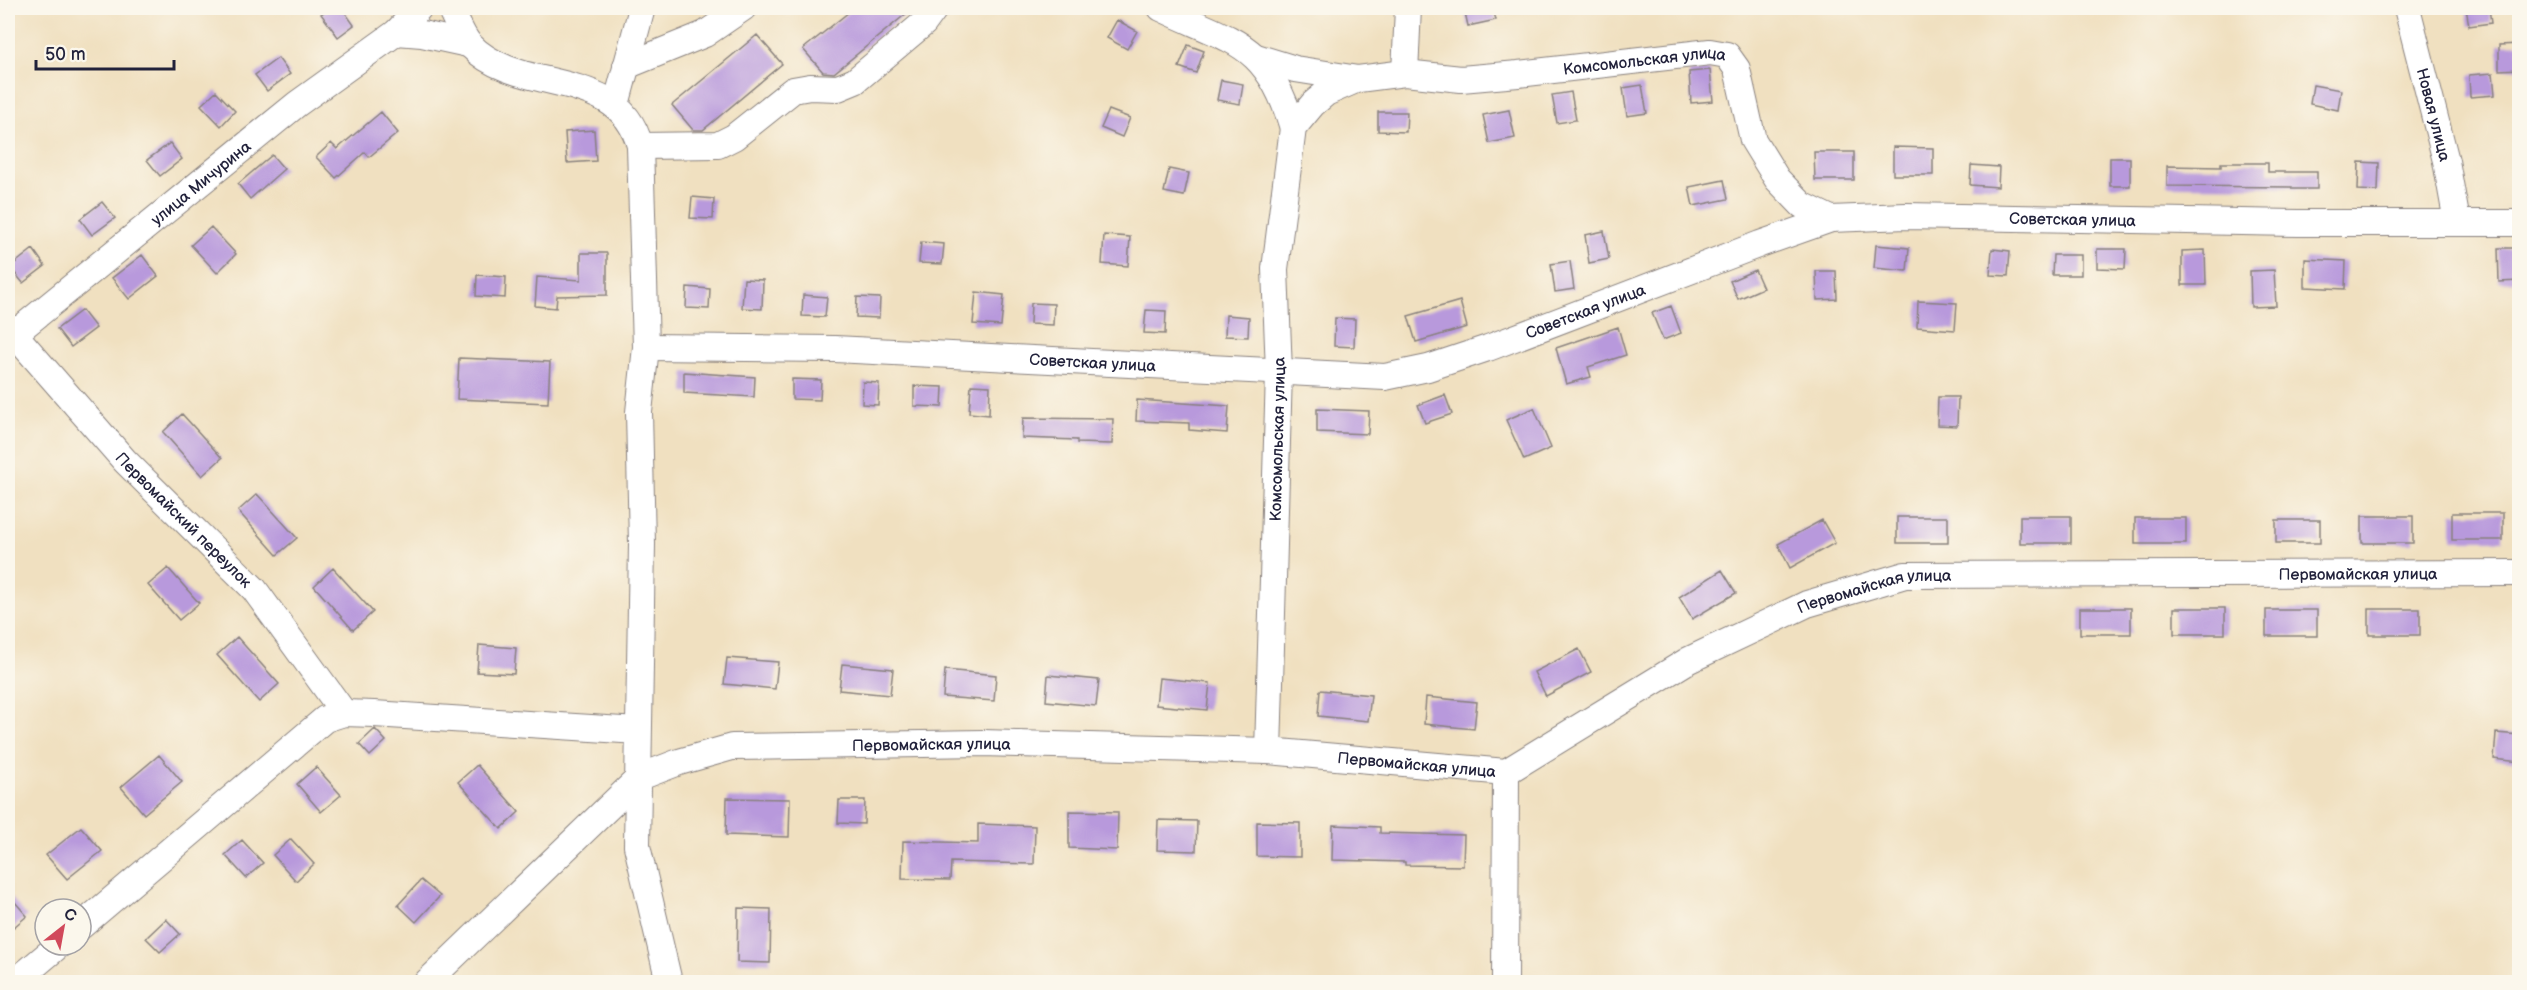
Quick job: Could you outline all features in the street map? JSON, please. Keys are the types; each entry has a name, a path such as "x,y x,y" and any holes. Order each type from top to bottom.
{"street":[{"name":"улица Мичурина","path":"9,333 297,104 397,32 419,8"},
{"path":"450,8 468,44"},
{"path":"616,105 642,8"},
{"path":"626,66 705,34 743,8"},
{"path":"640,146 709,146 725,142 787,93 799,88 838,88 855,81 924,23 935,8"},
{"name":"Комсомольская улица","path":"1161,8 1238,42 1256,57 1273,78 1284,98 1293,128 1275,269 1279,372 1268,752"},
{"path":"1405,73 1408,8"},
{"name":"Новая улица","path":"2407,8 2446,161 2457,222"},
{"path":"397,32 439,37 468,44 510,71 597,94 616,105 631,121 640,146 646,346 639,412 642,544 638,731 640,777 636,846 669,982"},
{"name":"Комсомольская улица","path":"1256,57 1295,69 1358,79 1405,73 1461,79 1710,52 1727,55 1737,69 1753,140 1777,179 1802,205 1831,219"},
{"name":"Комсомольская улица","path":"1293,128 1313,104 1326,93 1358,79"},
{"name":"Советская улица","path":"646,346 835,349 1385,377 1428,368 1488,348 1831,219 1906,216 2299,223 2520,223"},
{"name":"Первомайский переулок","path":"9,333 125,461 254,589 344,713"},
{"name":"Первомайская улица","path":"426,982 640,777 679,762 732,747 983,743 1268,752 1506,772 1689,660 1807,604 1905,574 2520,573"},
{"path":"93,916 325,719 344,713 638,731"},
{"path":"1505,982 1506,772"},
{"path":"15,982 45,957"}],"building":[{"path":"330,8 342,8 354,25 338,37 321,14"},
{"path":"854,8 913,8 834,73 823,72 803,49"},
{"path":"1464,8 1493,8 1496,20 1468,26"},
{"path":"2466,8 2489,8 2491,23 2469,26"},
{"path":"1117,20 1137,31 1127,49 1107,38"},
{"path":"757,35 782,64 703,130 693,130 672,105"},
{"path":"2520,44 2520,69 2499,70 2499,45"},
{"path":"1188,45 1204,51 1196,73 1179,67"},
{"path":"278,58 290,74 267,91 255,75"},
{"path":"1710,70 1713,101 1691,103 1689,72"},
{"path":"2493,73 2495,95 2470,97 2469,75"},
{"path":"1221,80 1243,84 1240,104 1217,100"},
{"path":"1642,85 1647,113 1627,116 1623,88"},
{"path":"2313,85 2341,90 2338,110 2310,104"},
{"path":"216,91 235,111 221,126 201,105"},
{"path":"1571,92 1576,120 1557,123 1552,95"},
{"path":"1109,110 1130,118 1122,137 1101,128"},
{"path":"1509,110 1515,138 1489,143 1483,115"},
{"path":"381,112 398,133 369,157 365,152 336,178 316,157 331,143 337,149"},
{"path":"1378,112 1407,112 1406,132 1378,131"},
{"path":"594,130 596,161 567,163 565,132"},
{"path":"170,143 182,159 160,176 147,160"},
{"path":"1893,147 1933,148 1933,175 1893,175"},
{"path":"1814,152 1854,152 1854,180 1815,180"},
{"path":"272,155 284,169 250,199 238,184"},
{"path":"2110,158 2130,158 2130,186 2110,186"},
{"path":"2359,162 2379,163 2378,191 2358,190"},
{"path":"2221,163 2268,163 2268,172 2317,172 2317,189 2167,186 2167,166 2221,167"},
{"path":"1971,165 1999,167 1998,187 1970,185"},
{"path":"1169,169 1189,173 1184,196 1164,192"},
{"path":"1724,180 1728,199 1693,206 1689,187"},
{"path":"692,197 714,199 713,219 690,218"},
{"path":"102,202 115,218 92,235 80,219"},
{"path":"211,227 236,254 217,273 191,245"},
{"path":"1604,231 1609,259 1589,263 1585,235"},
{"path":"1104,235 1130,237 1128,266 1102,264"},
{"path":"921,242 944,244 942,264 919,263"},
{"path":"1876,245 1909,248 1907,271 1874,268"},
{"path":"2498,248 2520,248 2520,281 2499,282"},
{"path":"33,249 45,266 23,283 10,267"},
{"path":"1992,249 2010,251 2008,276 1990,275"},
{"path":"2097,249 2126,249 2125,269 2097,268"},
{"path":"2205,250 2206,285 2182,285 2182,251"},
{"path":"581,253 607,253 607,295 557,296 556,308 535,306 537,277 581,280"},
{"path":"142,255 158,276 129,299 112,278"},
{"path":"2053,255 2081,255 2081,275 2052,275"},
{"path":"2305,259 2346,261 2345,289 2305,287"},
{"path":"1570,261 1574,289 1555,292 1551,264"},
{"path":"1755,270 1763,288 1738,299 1730,281"},
{"path":"2274,270 2276,306 2251,307 2250,271"},
{"path":"1816,271 1836,271 1837,299 1817,300"},
{"path":"477,275 506,277 505,298 476,296"},
{"path":"744,279 763,280 762,309 742,308"},
{"path":"687,287 710,289 709,309 686,308"},
{"path":"976,292 1004,295 1001,326 973,324"},
{"path":"803,295 827,297 825,317 802,316"},
{"path":"857,297 880,298 879,318 856,317"},
{"path":"1460,301 1467,327 1416,342 1408,316"},
{"path":"1918,301 1957,303 1955,330 1917,327"},
{"path":"1031,303 1054,304 1053,325 1030,324"},
{"path":"1671,306 1681,333 1663,340 1652,313"},
{"path":"82,310 96,328 71,347 57,329"},
{"path":"1146,310 1166,311 1165,334 1144,333"},
{"path":"1226,315 1249,317 1248,337 1225,336"},
{"path":"1335,318 1355,319 1354,347 1334,346"},
{"path":"1618,327 1626,355 1588,367 1591,377 1566,384 1556,348"},
{"path":"459,358 550,362 548,403 457,399"},
{"path":"684,372 755,377 754,397 684,393"},
{"path":"792,379 821,380 820,400 792,399"},
{"path":"863,382 879,383 878,405 862,404"},
{"path":"971,385 990,386 989,415 969,413"},
{"path":"914,386 943,387 942,407 914,406"},
{"path":"1445,395 1452,414 1425,423 1418,405"},
{"path":"1938,397 1958,397 1957,426 1937,425"},
{"path":"1137,400 1229,406 1227,433 1189,430 1189,423 1136,421"},
{"path":"1534,408 1551,448 1524,460 1506,420"},
{"path":"1317,409 1369,411 1368,434 1317,432"},
{"path":"182,414 222,458 202,476 163,432"},
{"path":"1023,418 1113,419 1112,444 1022,438"},
{"path":"257,494 297,538 277,555 238,511"},
{"path":"2452,513 2503,513 2503,540 2452,540"},
{"path":"2020,516 2071,516 2071,543 2020,543"},
{"path":"2362,516 2413,516 2413,543 2362,543"},
{"path":"1897,517 1948,517 1948,543 1897,543"},
{"path":"2135,518 2186,518 2186,544 2135,544"},
{"path":"1822,520 1835,543 1790,568 1778,544"},
{"path":"2276,520 2320,520 2320,543 2276,543"},
{"path":"168,568 199,603 179,620 148,585"},
{"path":"333,568 373,612 353,630 314,586"},
{"path":"1722,570 1736,593 1692,619 1679,597"},
{"path":"2080,608 2131,608 2131,634 2080,634"},
{"path":"2174,608 2225,608 2225,634 2174,634"},
{"path":"2369,609 2420,609 2420,635 2369,635"},
{"path":"2266,610 2317,610 2317,636 2266,636"},
{"path":"237,637 279,684 259,702 217,655"},
{"path":"479,645 516,648 514,674 477,672"},
{"path":"1579,649 1591,672 1546,696 1534,672"},
{"path":"727,658 778,662 775,689 724,684"},
{"path":"842,664 893,669 890,695 839,690"},
{"path":"945,670 996,675 994,701 943,697"},
{"path":"1048,675 1099,680 1096,706 1046,701"},
{"path":"1159,678 1210,683 1207,710 1156,705"},
{"path":"1320,690 1371,695 1368,721 1318,716"},
{"path":"1426,697 1477,702 1474,729 1424,724"},
{"path":"375,729 386,741 370,756 359,744"},
{"path":"2496,733 2520,735 2520,762 2494,759"},
{"path":"159,755 182,782 144,814 121,787"},
{"path":"477,765 519,812 501,829 458,782"},
{"path":"316,767 341,795 321,812 297,784"},
{"path":"727,798 790,799 789,837 726,835"},
{"path":"839,800 865,800 864,824 838,823"},
{"path":"1069,811 1118,812 1117,850 1069,848"},
{"path":"1158,820 1197,821 1196,851 1157,850"},
{"path":"1257,822 1300,823 1300,857 1257,856"},
{"path":"978,824 1035,826 1034,864 951,862 950,880 902,879 903,841 978,843"},
{"path":"1333,825 1380,827 1380,833 1464,835 1463,866 1332,860"},
{"path":"81,827 102,851 67,879 46,855"},
{"path":"291,839 314,864 296,881 273,855"},
{"path":"242,840 263,863 246,878 225,855"},
{"path":"421,880 440,896 416,922 398,905"},
{"path":"8,894 27,916 8,932"},
{"path":"738,908 771,909 770,963 737,962"},
{"path":"166,919 180,934 160,952 146,938"}]}
